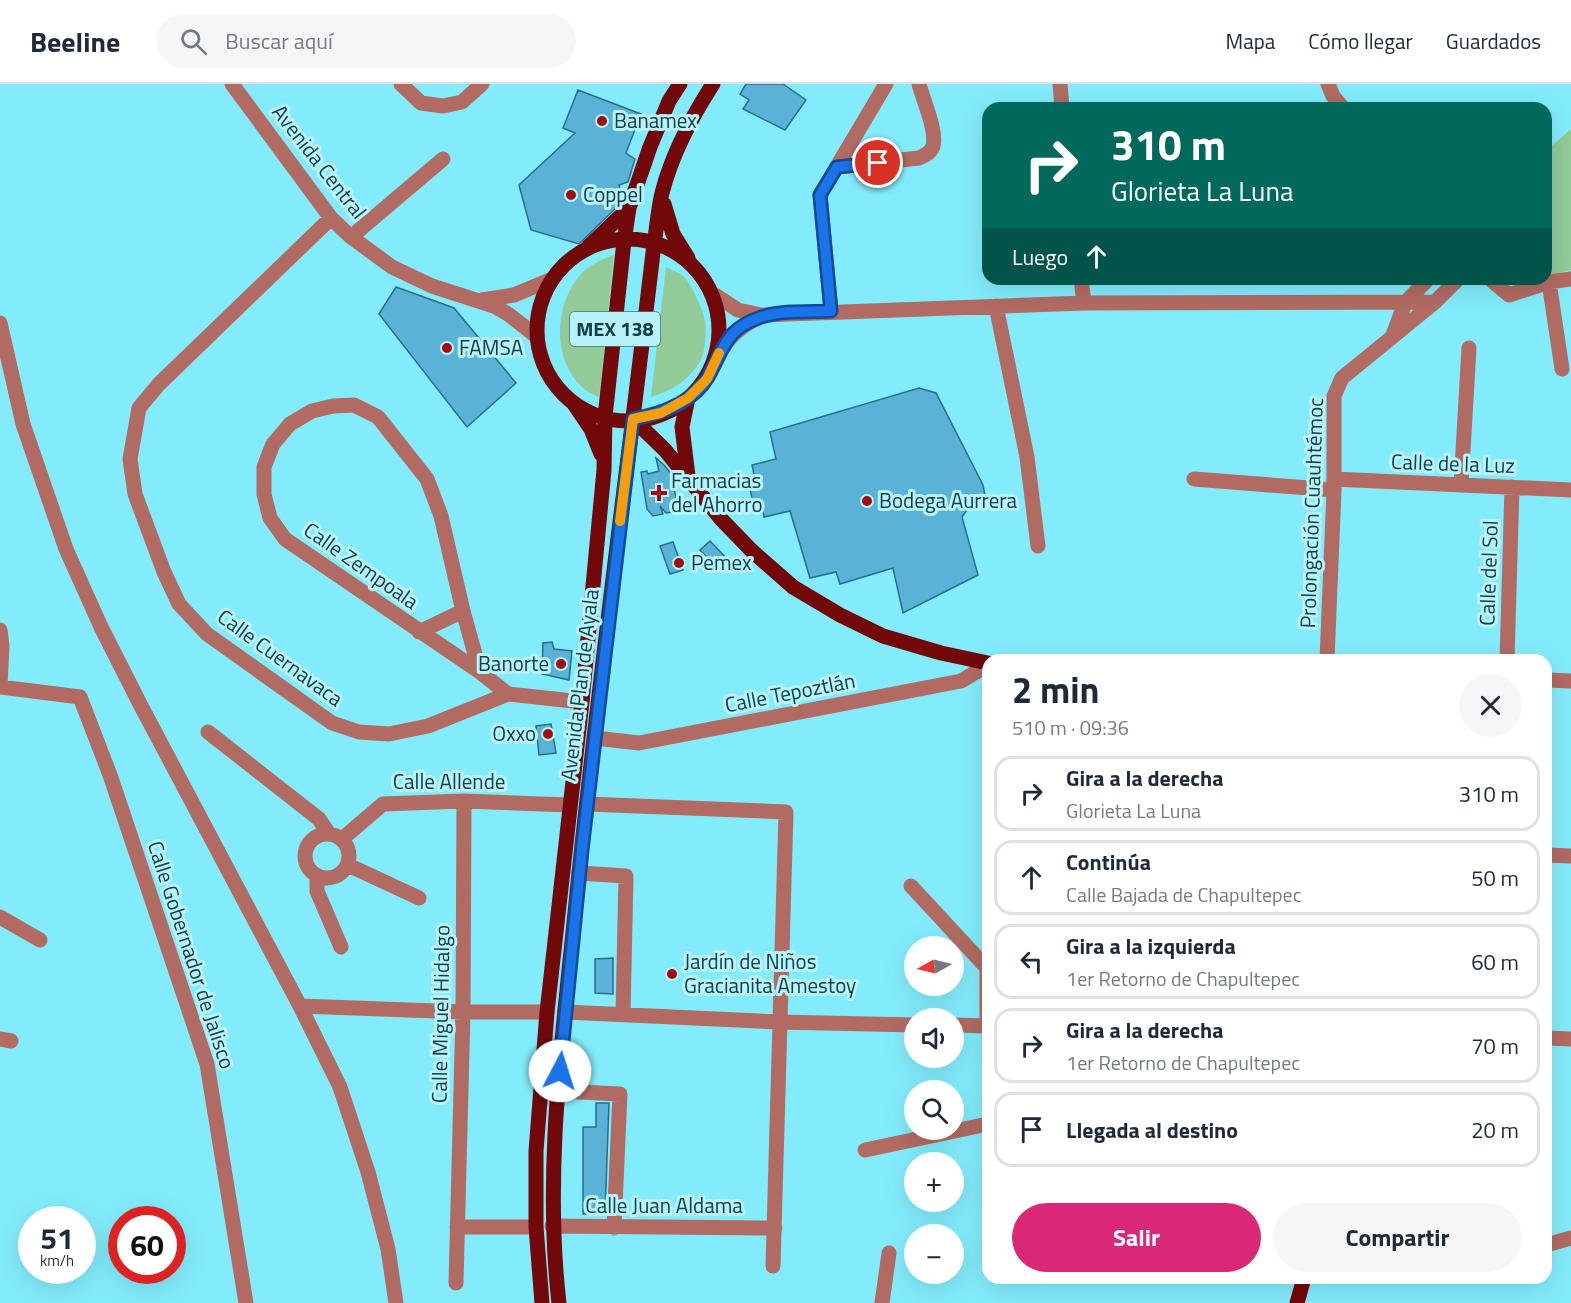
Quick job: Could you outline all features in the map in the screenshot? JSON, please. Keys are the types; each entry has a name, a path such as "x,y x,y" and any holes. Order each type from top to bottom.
{"main road":[{"name":"Avenida Plan de Ayala","path":"542,1303 536,1227 536,1151 547,1012 582,702 604,470 605,417 624,241 629,208 650,147 669,101 680,84"},
{"name":"Avenida Plan de Ayala","path":"559,1303 552,1226 558,1091 565,1012 579,873 654,244 662,195 677,150 694,113 713,84"},
{"path":"662,195 673,234 695,268"},
{"path":"604,470 591,429 573,403 547,375 538,356 535,335 539,306 550,280 563,266 605,233 629,208"},
{"path":"561,391 581,407 605,417 633,419 661,413 688,398 707,379 718,355 721,315 715,295 707,280 677,254 654,244 624,241 600,245 577,255"},
{"path":"688,398 682,426 688,476"},
{"path":"633,419 688,476 721,519 752,551 793,587 840,615 883,636 982,663"},
{"path":"627,462 637,450 643,447 658,446 665,450"},
{"path":"1298,1303 1303,1284"}],"street":[{"name":"Avenida Central","path":"232,84 331,218 351,237 392,267 432,286 479,301 508,314 535,335"},
{"path":"401,84 421,103 443,106 462,102 482,84"},
{"path":"831,311 820,195 886,84"},
{"path":"837,167 919,158 928,153 933,146 934,134 919,84"},
{"path":"1060,84 1062,102"},
{"path":"1328,84 1338,102"},
{"path":"351,237 443,159"},
{"name":"Calle Cuernavaca","path":"331,218 159,384 139,408 130,459 135,494 164,572 179,604 207,634 332,723 358,732 389,734 428,726 508,694 582,702"},
{"path":"1552,282 1571,279"},
{"name":"Avenida Central","path":"479,301 514,295 550,280"},
{"path":"1082,285 1084,303"},
{"path":"1392,338 1405,303 1422,285"},
{"name":"Prolongación Cuauhtémoc","path":"1328,654 1334,484 1334,396 1342,378 1435,302 1452,285"},
{"path":"1497,285 1509,295 1540,285"},
{"path":"1549,285 1562,369"},
{"path":"715,295 738,310 749,314 1084,303 1435,302"},
{"path":"996,306 1027,457 1038,546"},
{"path":"718,355 730,336 739,329 760,317 772,314"},
{"path":"0,323 23,424 66,549 101,627 143,710 300,1006 340,1087 368,1172 388,1249 396,1303"},
{"path":"1461,485 1469,348"},
{"name":"Calle Zempoala","path":"480,672 441,516 427,479 378,417 354,405 333,406 312,411 290,424 273,444 264,467 264,494 270,518 285,539 480,672 508,694"},
{"name":"Calle de la Luz","path":"1194,479 1571,490"},
{"name":"Calle del Sol","path":"1508,654 1512,487"},
{"name":"Calle Zempoala","path":"419,632 463,610"},
{"path":"0,630 2,646 0,687"},
{"name":"Calle Tepoztlán","path":"595,738 639,743 651,741 961,681 982,668"},
{"path":"1552,680 1571,681"},
{"name":"Calle Gobernador de Jalisco","path":"0,687 80,697 110,775 207,1064 246,1303"},
{"path":"208,732 319,819 348,847 350,856 343,873 335,878 326,879 317,876 310,871 306,863 305,854 308,846 313,839 321,835 336,836"},
{"name":"Calle Allende","path":"336,836 383,804 464,801 570,805"},
{"name":"Calle Miguel Hidalgo","path":"456,1283 463,1012 464,801"},
{"path":"587,804 786,812 778,1022 773,1266"},
{"path":"1552,855 1571,856"},
{"path":"348,865 419,898"},
{"path":"579,873 626,876 623,1014"},
{"path":"317,876 317,891 341,947"},
{"path":"910,886 982,963"},
{"path":"0,917 40,940"},
{"path":"300,1006 463,1012 547,1012"},
{"path":"565,1012 778,1022 904,1025"},
{"path":"964,1025 982,1026"},
{"path":"1552,1038 1571,1039"},
{"path":"558,1091 620,1094 614,1228"},
{"path":"865,1150 982,1125"},
{"name":"Calle Juan Aldama","path":"552,1226 775,1228"},
{"path":"457,1227 536,1227"},
{"path":"1552,1243 1571,1238"},
{"path":"882,1303 889,1253"}],"green space":[{"path":"1571,129 1571,270 1552,275 1552,146"},
{"path":"614,255 599,397 583,388 573,376 565,362 560,331 566,300 573,285 593,264"},
{"path":"666,267 683,276 692,289 704,317 705,341 701,359 684,381 672,389 651,397"}],"building":[{"path":"746,84 783,84 806,100 785,130 743,109 749,100 740,94"},
{"name":"Coppel","path":"578,90 641,114 626,153 635,159 628,182 619,185 621,203 579,244 531,230 519,185 575,133 563,128"},
{"name":"FAMSA","path":"396,287 454,308 516,383 467,427 379,314"},
{"name":"Bodega Aurrera","path":"919,388 936,393 983,485 986,501 972,503 962,517 978,575 903,613 893,568 840,584 836,572 810,578 790,511 764,517 761,502 753,503 750,489 757,488 752,465 776,459 770,432"},
{"path":"656,458 677,481 672,482 680,511 666,513 660,506 663,514 653,516 647,509 641,472 647,471 648,474 659,471"},
{"path":"710,541 729,561 719,570 700,550"},
{"path":"673,542 683,570 670,574 660,546"},
{"path":"552,642 554,649 572,651 569,680 542,674 543,643"},
{"path":"551,724 556,753 539,755 536,726"},
{"path":"613,958 613,994 595,993 595,959"},
{"path":"596,1103 609,1103 605,1214 583,1214 583,1127 596,1127"}],"slow traffic":[{"path":"620,521 633,419 661,413 688,398 707,379 719,353"}],"place":[{"name":"Banamex","path":"602,121"},
{"name":"Coppel","path":"571,195"},
{"name":"FAMSA","path":"447,348"},
{"name":"Farmacias del Ahorro","path":"659,493"},
{"name":"Bodega Aurrera","path":"867,501"},
{"name":"Pemex","path":"679,563"},
{"name":"Banorte","path":"561,664"},
{"name":"Oxxo","path":"548,734"},
{"name":"Jardín de Niños Gracianita Amestoy","path":"672,974"}],"route":[{"path":"560,1071 582,850 633,419 661,413 688,398 707,379 730,336 749,322 772,314 831,311 820,195 837,167 878,163"}]}
